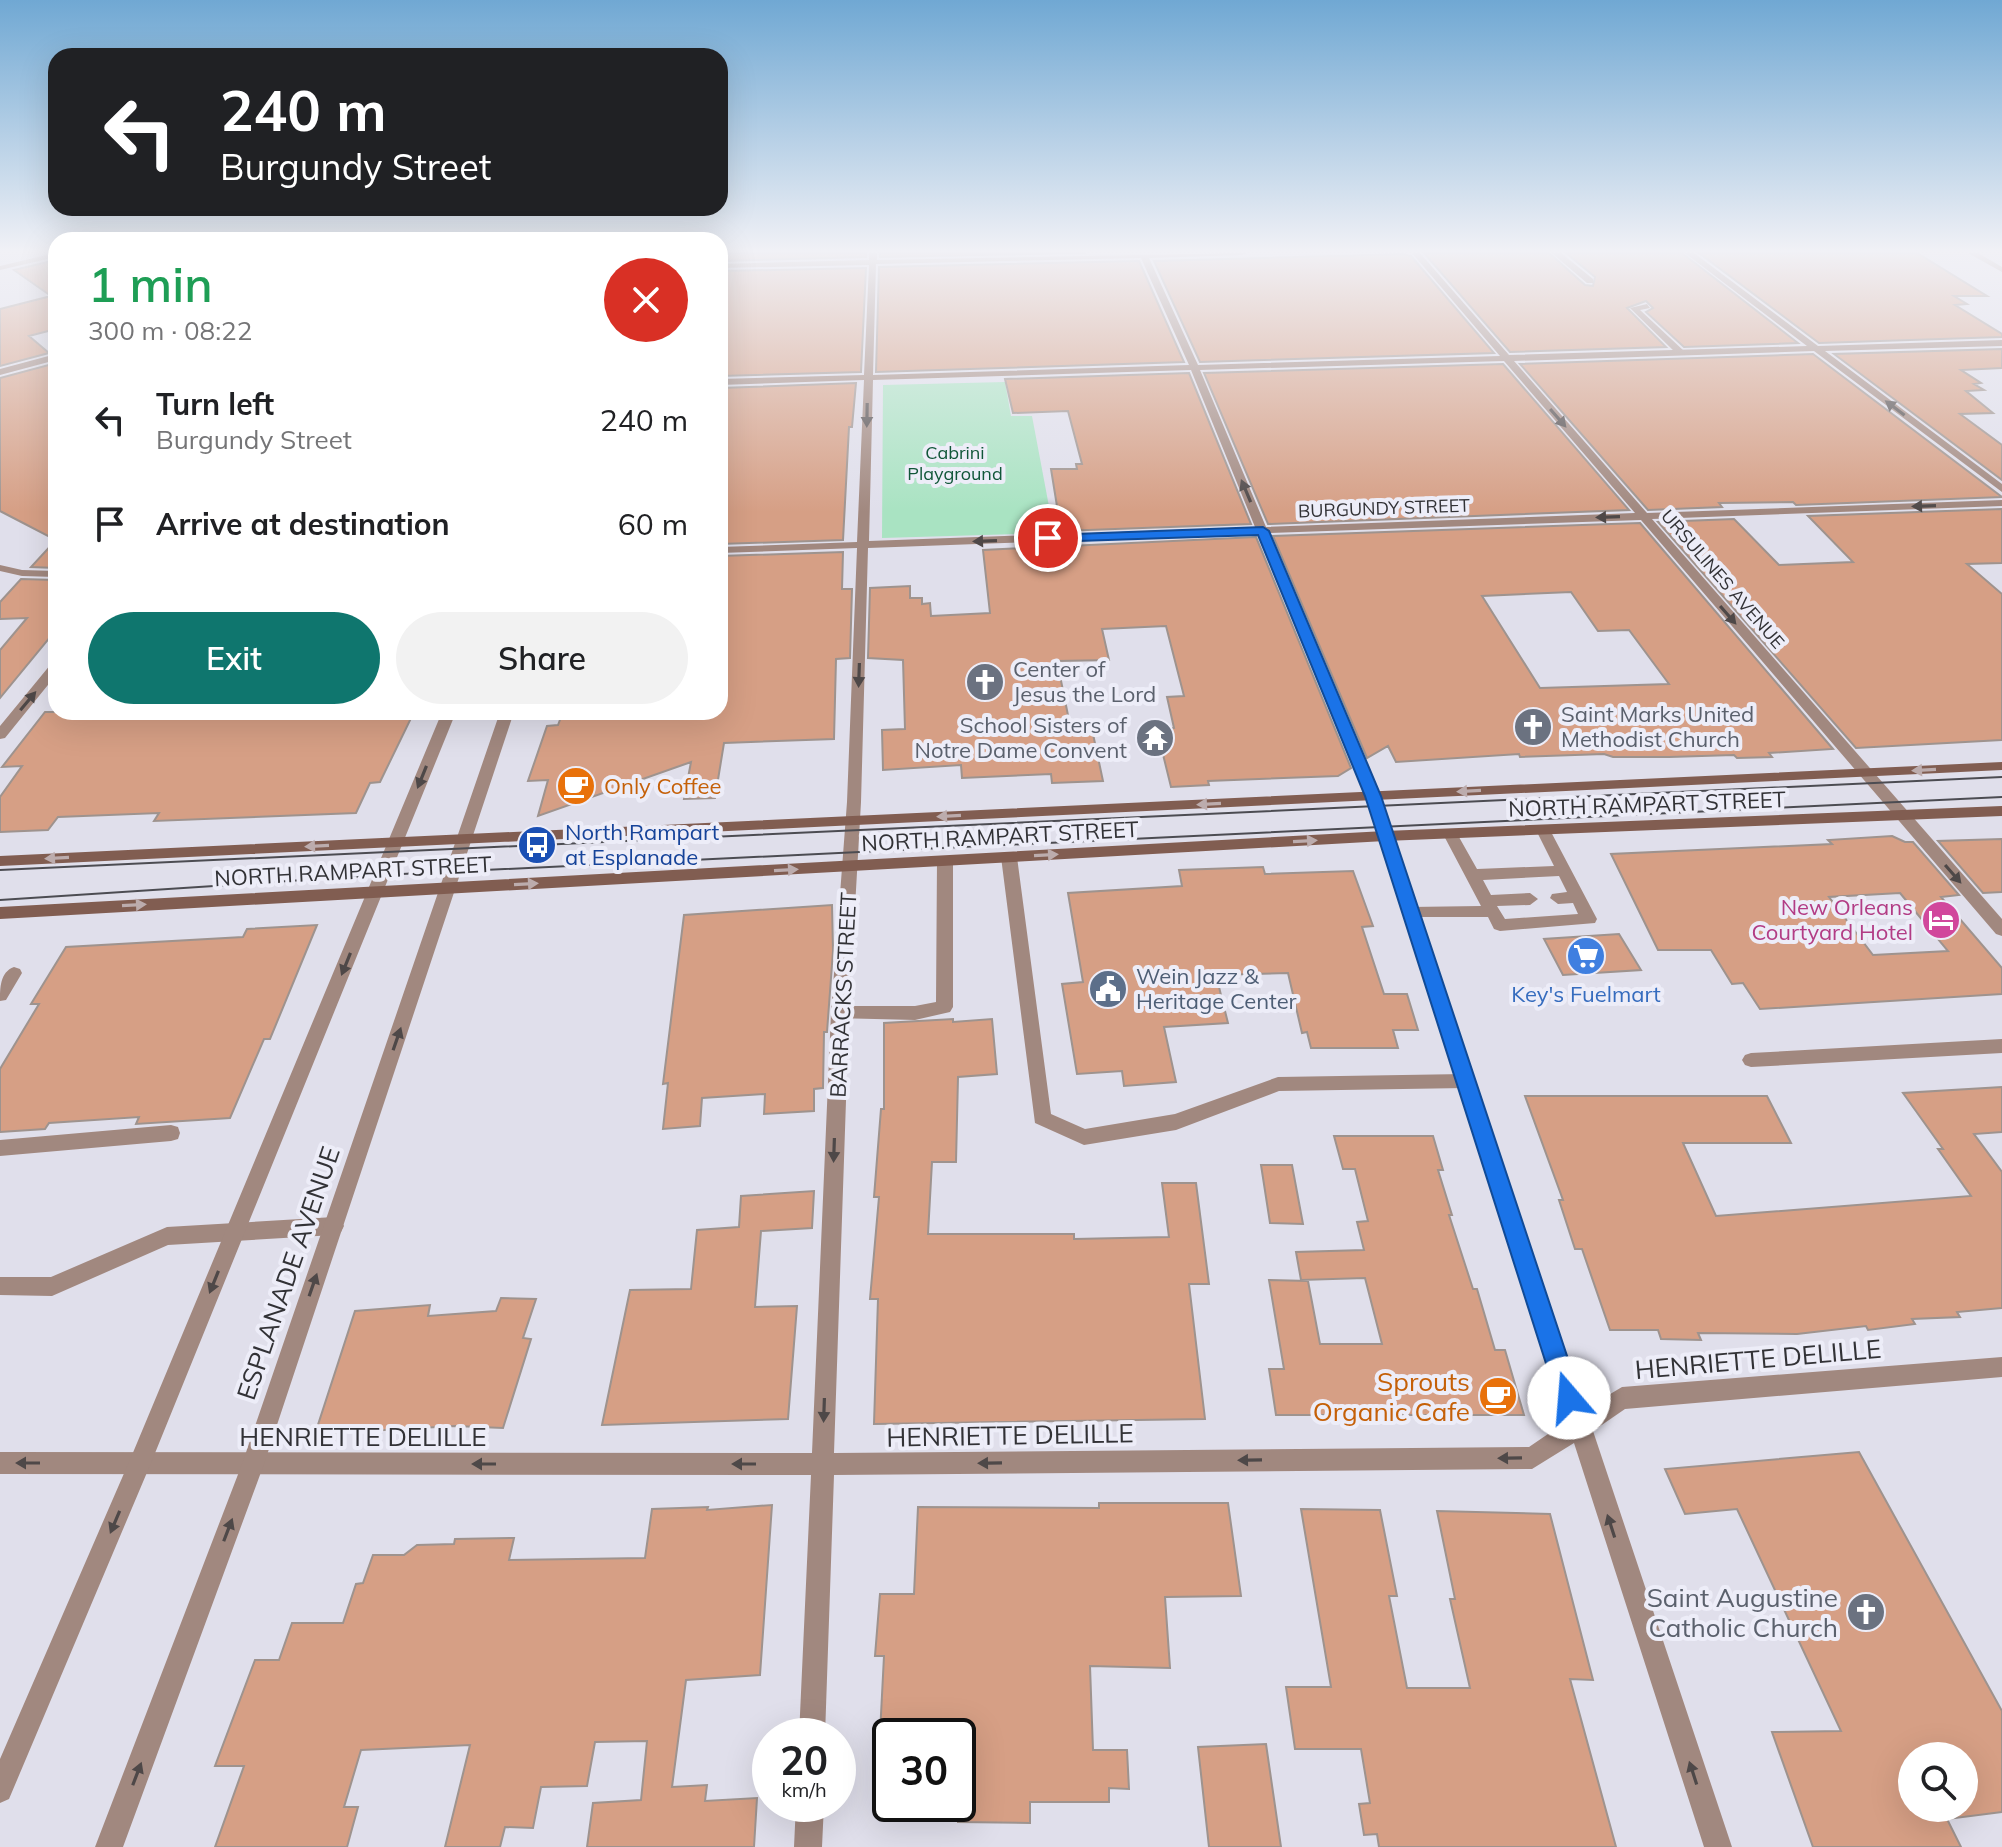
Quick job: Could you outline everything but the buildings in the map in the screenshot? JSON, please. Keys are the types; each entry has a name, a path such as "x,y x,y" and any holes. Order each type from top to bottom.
{"main road":[{"name":"NORTH RAMPART STREET","path":"0,861 2002,766"},
{"name":"NORTH RAMPART STREET","path":"0,913 1385,836 2002,811"}],"street":[{"name":"BARRACKS STREET","path":"813,1718 840,1013 853,821 870,339"},
{"path":"1182,339 1373,796 1718,1847"},
{"name":"URSULINES AVENUE","path":"1491,339 2002,930"},
{"path":"1667,339 1681,353"},
{"path":"1805,339 2002,489"},
{"path":"728,382 2002,343"},
{"path":"0,372 48,359"},
{"name":"BURGUNDY STREET","path":"728,550 2002,503"},
{"path":"2,571 48,574"},
{"path":"0,735 48,677"},
{"path":"0,1790 140,1463 446,720"},
{"name":"ESPLANADE AVENUE","path":"109,1847 253,1464 504,720"},
{"path":"1450,834 1500,925 1589,919 1543,830"},
{"path":"1009,857 1042,1118 1084,1137 1176,1122 1278,1084 1465,1081"},
{"path":"840,1013 915,1013 944,1007 945,861"},
{"path":"1473,875 1564,871"},
{"path":"1558,898 1578,897"},
{"path":"1410,913 1530,899"},
{"path":"0,995 14,973"},
{"path":"1751,1060 2002,1046"},
{"path":"0,1148 171,1133"},
{"path":"0,1286 52,1287 167,1236 334,1226"},
{"name":"HENRIETTE DELILLE","path":"0,1463 822,1464 1532,1458 1622,1398 2002,1367"},
{"path":"808,1847 809,1822"}],"green space":[{"name":"Cabrini Playground","path":"1005,382 1011,416 1032,416 1054,533 882,538 883,385"}],"tram line":[{"path":"0,870 2002,777"},
{"path":"0,900 381,875 2002,797"}],"place":[{"name":"Center of Jesus the Lord","path":"985,682"},
{"name":"Saint Marks United Methodist Church","path":"1533,727"},
{"name":"School Sisters of Notre Dame Convent","path":"1155,738"},
{"name":"Only Coffee","path":"576,786"},
{"name":"North Rampart at Esplanade","path":"537,845"},
{"name":"New Orleans Courtyard Hotel","path":"1941,920"},
{"name":"Key's Fuelmart","path":"1586,956"},
{"name":"Wein Jazz & Heritage Center","path":"1108,989"},
{"name":"Sprouts Organic Cafe","path":"1498,1396"},
{"name":"Saint Augustine Catholic Church","path":"1866,1612"}],"route":[{"path":"1048,538 1263,531 1373,796 1569,1398"}]}
